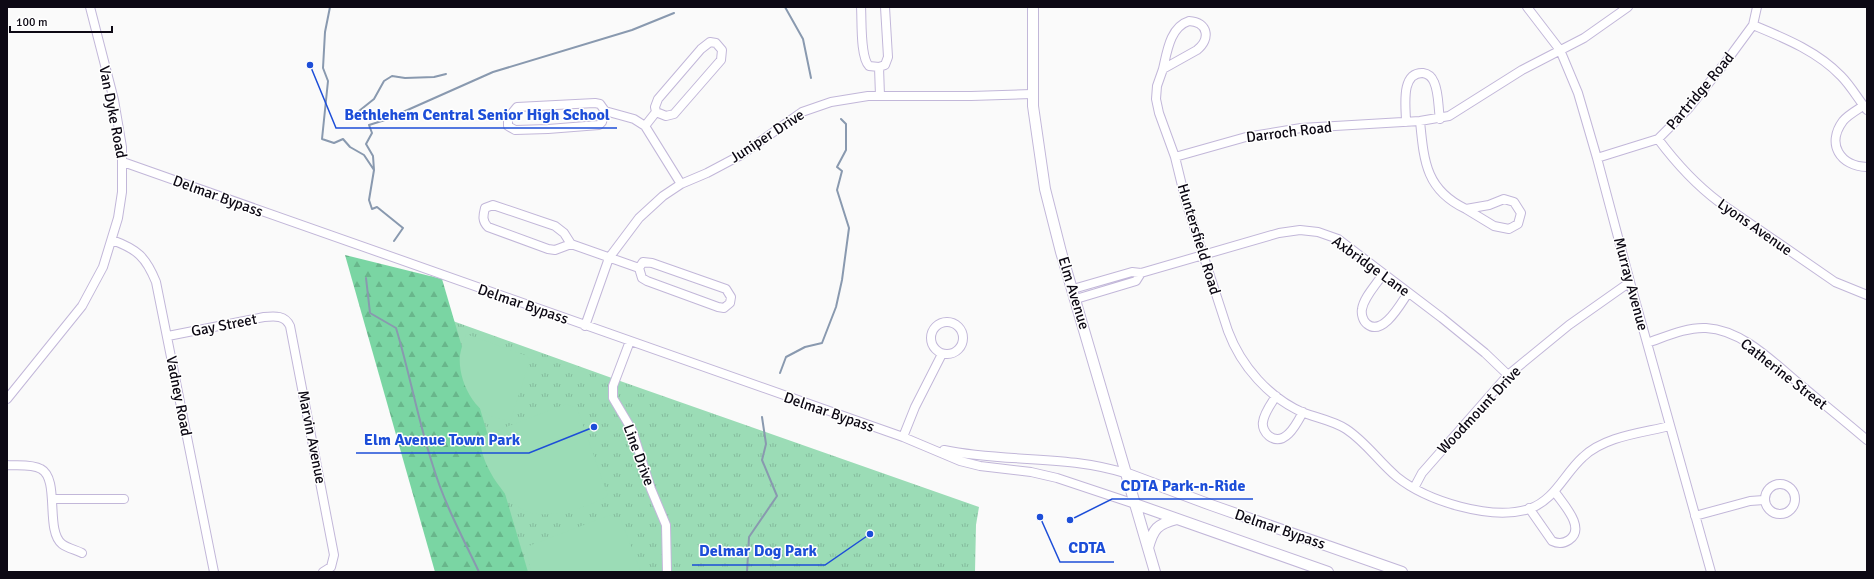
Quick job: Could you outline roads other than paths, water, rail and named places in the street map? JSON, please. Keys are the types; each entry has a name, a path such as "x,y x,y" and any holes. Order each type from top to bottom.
{"main road":[{"name":"Elm Avenue","path":"1033,7 1032,94 1035,133 1045,189 1072,289 1156,572"},
{"name":"Delmar Bypass","path":"1128,474 1211,505 1402,572"},
{"name":"Delmar Bypass","path":"1135,504 1328,572"},
{"path":"1148,548 1152,536 1160,525 1176,518"}],"street":[{"name":"Van Dyke Road","path":"7,399 82,306 102,268 112,240 120,205 123,162 122,147 114,100 90,7"},
{"path":"861,7 864,52 867,64 869,66 879,67 885,65 888,57 884,7"},
{"name":"Murray Avenue","path":"1527,7 1560,50 1578,93 1711,572"},
{"name":"Darroch Road","path":"1174,157 1254,136 1301,128 1420,122 1440,119 1457,113 1522,70 1584,38 1628,7"},
{"name":"Partridge Road","path":"1597,158 1658,139 1689,108 1753,25 1757,7"},
{"name":"Huntersfield Road","path":"1163,69 1202,46 1206,36 1203,26 1199,23 1189,21 1177,27 1169,45 1157,86 1156,99 1158,113 1174,157 1186,202 1233,344 1248,367 1276,396 1303,412 1347,430 1368,447 1397,477 1414,488 1449,502 1484,511 1507,512 1529,508 1555,492 1583,456 1598,446 1630,435 1670,426"},
{"path":"1753,25 1797,44 1823,60 1839,74 1853,90 1865,108 1845,119 1840,126 1836,144 1838,153 1846,161 1855,165 1867,166"},
{"path":"646,126 656,112 655,107 658,99 700,49 710,42 718,46 722,50 721,60 674,114 666,116 656,112"},
{"path":"879,67 880,96"},
{"path":"1406,122 1407,86 1413,76 1421,73 1430,76 1435,83 1440,119"},
{"name":"Juniper Drive","path":"585,326 609,258 638,218 663,196 681,184 707,173 740,155 802,112 831,102 861,97 1032,94"},
{"path":"605,111 602,122 595,126 515,130 508,126 508,118 517,107 600,104 605,111 634,119 646,126 681,184"},
{"path":"1420,122 1425,158 1431,176 1444,197 1494,226 1504,229 1513,228 1518,224 1521,213 1514,202 1504,199 1489,205 1466,209"},
{"name":"Lyons Avenue","path":"1658,139 1681,169 1719,202 1835,282 1867,295"},
{"name":"Delmar Bypass","path":"123,162 903,437 960,461 980,466 1057,478 1135,504"},
{"path":"571,244 555,250 548,249 488,227 483,219 485,208 493,205 555,226 564,233 571,244 639,268"},
{"name":"Axbridge Lane","path":"1072,289 1132,272 1141,273 1279,233 1294,230 1318,232 1338,239 1474,344 1508,375"},
{"name":"Vadney Road","path":"112,240 134,249 143,258 152,272 156,282 214,572"},
{"path":"648,262 718,285 730,293 731,300 728,306 724,308 712,305 647,281 642,278 639,268 640,264 648,262"},
{"name":"Axbridge Lane","path":"1076,299 1136,280 1141,273"},
{"path":"1384,274 1367,298 1362,310 1367,324 1377,326 1383,324 1393,315 1408,293"},
{"path":"1108,279 1111,289"},
{"name":"Woodmount Drive","path":"1414,488 1422,473 1508,375 1569,325 1630,282"},
{"name":"Gay Street","path":"168,336 264,317 280,316"},
{"name":"Marvin Avenue","path":"280,316 288,321 290,326 334,555 331,567 323,572"},
{"path":"949,322 955,323 959,326 964,336 961,347 953,354 942,354 937,351 931,342 932,332 939,324 949,322"},
{"name":"Catherine Street","path":"1647,343 1680,332 1702,328 1725,332 1739,338 1769,359 1867,440"},
{"name":"Line Drive","path":"630,341 618,370 612,392 613,398 632,430 651,489 666,525 667,572"},
{"path":"903,437 915,407 942,354"},
{"path":"1276,396 1263,422 1265,432 1269,436 1278,438 1285,436 1293,430 1303,412"},
{"name":"Delmar Bypass","path":"923,445 954,452 1089,464 1128,474"},
{"path":"1011,470 1014,457"},
{"path":"7,465 40,469 47,474 52,499 55,535 62,544 82,553"},
{"path":"1529,508 1552,541 1562,543 1568,541 1574,534 1575,525 1555,492"},
{"path":"52,499 124,499"},
{"path":"1695,516 1750,501 1764,500"}],"waterway":[{"path":"330,7 325,32 323,68 328,81 322,139 334,143 343,139 350,147 364,155 374,170 369,200 372,209 377,207 403,228 394,241"},
{"path":"785,7 803,39 811,78"},
{"path":"374,170 373,156 366,144 372,133 369,125 385,120 493,72 632,30 674,13"},
{"path":"354,115 374,99 384,81 392,76 405,78 434,77 446,74"},
{"path":"780,373 786,357 805,347 822,343 836,307 842,280 849,228 837,190 842,171 837,167 846,150 846,124 841,119"},
{"path":"366,278 370,313 396,328 437,480 479,572"},
{"path":"747,572 749,537 777,496 762,460 766,444 762,417"}],"place":[{"name":"Bethlehem Central Senior High School","path":"310,65"},
{"name":"Elm Avenue Town Park","path":"594,427"},
{"name":"CDTA","path":"1040,517"},
{"name":"CDTA Park-n-Ride","path":"1070,520"},
{"name":"Delmar Dog Park","path":"870,534"}]}
